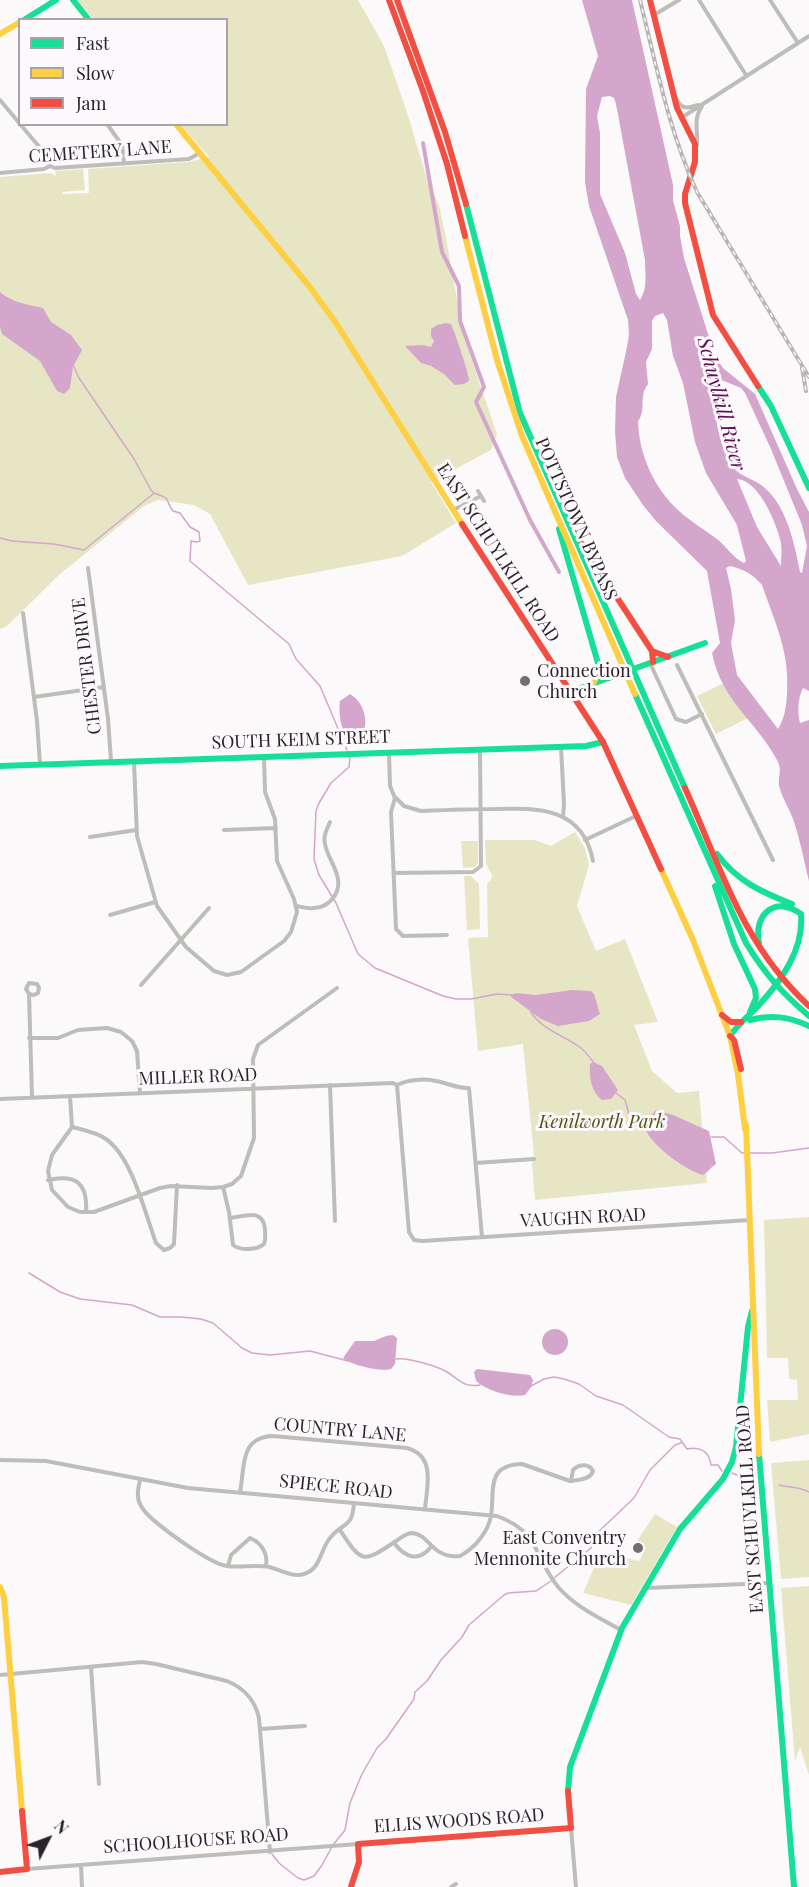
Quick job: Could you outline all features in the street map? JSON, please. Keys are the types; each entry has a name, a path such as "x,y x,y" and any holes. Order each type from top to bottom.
{"main road":[{"path":"27,18 56,0"},
{"path":"72,0 87,18"},
{"name":"POTTSTOWN BYPASS","path":"389,0 447,164 504,383 522,436 707,860 746,943 773,983 809,1016"},
{"name":"POTTSTOWN BYPASS","path":"397,0 442,123 459,177 520,413 710,844 732,901 758,948 781,981 809,1006"},
{"path":"403,0 411,37"},
{"path":"650,0 681,118 696,144 696,158 685,194 685,203 713,315 771,406 809,488"},
{"path":"0,34 18,25"},
{"name":"EAST SCHUYLKILL ROAD","path":"178,126 324,305 603,742 693,940 730,1036 734,1040 740,1061 745,1103 758,1439 794,1887"},
{"path":"544,468 584,548 652,651 652,663"},
{"path":"551,502 600,670 609,678"},
{"path":"570,692 705,644"},
{"path":"652,651 668,657"},
{"path":"593,684 600,670"},
{"name":"SOUTH KEIM STREET","path":"0,766 591,746 603,742"},
{"path":"710,844 738,879 754,889 795,905 802,909 809,918"},
{"path":"707,860 728,928 755,989 755,1002 749,1016"},
{"path":"781,981 758,940 756,929 758,922 771,908 785,906 802,914 808,928"},
{"path":"730,1036 794,971"},
{"path":"730,1036 741,1022 790,981"},
{"path":"722,1015 731,1022 741,1022"},
{"path":"749,1016 778,1015 809,1026"},
{"path":"571,1828 568,1785 570,1767 621,1630 680,1529 717,1487 729,1469 735,1454 748,1327 753,1309"},
{"path":"0,1587 4,1597 27,1869"},
{"name":"ELLIS WOODS ROAD","path":"351,1887 359,1862 358,1844 571,1828"},
{"name":"SCHOOLHOUSE ROAD","path":"0,1872 27,1869"}],"street":[{"path":"654,15 679,0"},
{"path":"699,0 746,75"},
{"path":"770,0 798,43"},
{"path":"681,118 809,36"},
{"path":"673,90 683,107 705,103"},
{"path":"0,100 18,122"},
{"path":"696,158 698,137 695,123 697,113 705,103"},
{"path":"21,126 46,156 50,166"},
{"path":"108,126 122,145 123,164"},
{"name":"CEMETERY LANE","path":"0,173 44,169 50,166 55,168 189,159 200,153"},
{"path":"453,510 480,494 484,501"},
{"name":"CHESTER DRIVE","path":"88,568 104,687 111,761"},
{"path":"23,613 40,764"},
{"path":"652,663 676,719 686,722 702,714"},
{"path":"677,665 773,860"},
{"path":"34,697 104,687"},
{"path":"561,747 563,817"},
{"path":"394,873 472,872 481,866 480,749"},
{"path":"388,752 390,786 395,798 404,806 415,810 536,808 550,811 575,826 585,840 593,861"},
{"path":"134,761 136,830 155,902 180,941 214,971 236,974 288,937 297,912 277,861 274,814 265,792 264,756"},
{"path":"395,798 391,812 396,929 404,936 447,935"},
{"path":"585,840 637,816"},
{"path":"296,906 315,908 325,905 334,898 339,881 324,840 330,822"},
{"path":"224,830 276,828"},
{"path":"90,837 136,830"},
{"path":"110,915 155,902"},
{"path":"141,985 209,908"},
{"path":"70,1096 72,1127 51,1156 48,1180 52,1190 62,1202 72,1209 86,1212 98,1210 159,1188 177,1185 212,1188 232,1184 241,1176 255,1138 253,1059 258,1045 337,988"},
{"path":"29,994 32,1098"},
{"path":"29,1038 58,1038 78,1030 107,1028 121,1032 132,1041 137,1051 140,1093"},
{"name":"MILLER ROAD","path":"0,1099 330,1085 393,1083 397,1085 403,1082 433,1080 452,1087 469,1089 476,1163"},
{"path":"330,1085 335,1221"},
{"name":"VAUGHN ROAD","path":"397,1085 409,1232 419,1241 750,1220"},
{"path":"72,1127 100,1136 118,1149 127,1163 156,1242 161,1248 168,1250 174,1244 177,1185"},
{"path":"482,1237 476,1163 534,1159"},
{"path":"48,1180 66,1177 76,1181 87,1195 86,1212"},
{"path":"223,1187 234,1247 242,1249 260,1247 264,1244 264,1222 260,1217 255,1215 230,1218"},
{"name":"COUNTRY LANE","path":"240,1492 246,1454 250,1445 263,1437 396,1447 416,1452 426,1463 428,1470 425,1509"},
{"name":"SPIECE ROAD","path":"0,1460 43,1461 188,1488 491,1515 510,1521 524,1531 535,1545 551,1577 573,1602 621,1630"},
{"path":"340,1530 354,1550 363,1557 373,1557 405,1535 412,1533 441,1554 460,1556 480,1540 488,1526 491,1515 492,1484 496,1476 506,1467 522,1464 571,1480 585,1479 593,1471 589,1466 575,1467 571,1480"},
{"path":"140,1480 138,1497 145,1512 183,1542 228,1566 266,1566 296,1575 305,1574 315,1567 328,1540 352,1518 354,1503"},
{"path":"228,1566 231,1556 250,1538 265,1551 266,1566"},
{"path":"394,1543 402,1553 412,1557 422,1556 431,1547"},
{"path":"645,1587 770,1583"},
{"path":"0,1675 149,1663 227,1681 238,1686 252,1700 257,1711 270,1852"},
{"path":"91,1667 99,1784"},
{"path":"260,1729 306,1726"},
{"path":"571,1828 576,1887"},
{"name":"SCHOOLHOUSE ROAD","path":"27,1869 358,1844"},
{"path":"81,1865 82,1887"}],"green space":[{"path":"76,0 358,0 384,46 427,179 439,205 464,338 497,434 491,450 431,482 456,523 402,556 248,585 210,514 194,505 158,500 144,506 60,574 7,626 0,629 0,177 51,173 56,176 55,171 83,169 85,190 62,192 63,194 89,193 88,169 188,162 209,157 182,126 228,126 228,18 93,18"},
{"path":"724,683 750,717 716,734 697,696"},
{"name":"Kenilworth Park","path":"575,832 585,848 589,865 577,906 596,951 625,939 658,1022 634,1025 652,1071 677,1093 699,1091 707,1183 535,1200 532,1164 534,1155 523,1044 478,1051 468,938 488,937 487,884 492,875 486,864 485,840 535,840 551,846"},
{"path":"461,841 478,841 478,863 475,867 463,868"},
{"path":"464,876 471,876 479,884 480,929 467,930"},
{"path":"809,1217 809,1434 770,1442 767,1400 798,1400 797,1380 789,1379 788,1358 767,1358 764,1220"},
{"path":"809,1460 809,1577 781,1579 771,1463"},
{"path":"655,1514 677,1527 631,1605 583,1593 601,1552 639,1561 646,1547 637,1541"},
{"path":"809,1586 809,1775 800,1747 795,1761 781,1588"}],"shaded area":[{"path":"582,0 632,0 673,185 673,200 680,226 684,258 715,356 723,368 755,394 809,512 809,691 803,688 798,710 800,723 809,720 809,881 800,842 780,789 778,762 761,735 732,699 717,670 712,653 720,643 707,571 656,521 643,505 625,478 617,457 616,397 629,335 628,320 589,206 585,182 586,89 598,56","holes":["610,96 614,98 616,104 645,260 645,285 640,300 636,294 625,253 600,194 600,133 597,116 602,97","663,313 667,320 673,356 683,383 695,442 706,473 737,525 746,561 744,563 670,502 655,481 645,458 638,421 642,412 643,394 648,384 646,362 652,349 652,321 655,316","714,377 741,388 745,393 802,525 807,546 802,573 790,530 776,500 761,485 738,472 726,455 715,413","737,479 753,487 766,504 781,543 781,566 757,527","730,566 743,570 755,578 762,585 776,625 784,651 787,679 786,708 778,729 737,675 731,643 735,620 726,568"]},
{"path":"0,292 15,301 43,308 51,322 71,335 82,350 73,367 70,388 64,394 57,391 40,361 2,334"},
{"path":"446,323 451,324 465,362 469,381 464,384 455,385 444,374 421,363 405,346 431,347 434,341 431,329"},
{"path":"350,694 360,703 365,716 364,730 358,742 352,740 344,732 340,719 340,701"},
{"path":"572,990 591,991 600,1014 589,1021 558,1026 541,1019 511,997 516,993 536,995"},
{"path":"593,1062 602,1066 618,1090 611,1099 602,1100 593,1089 590,1064"},
{"path":"656,1110 709,1131 716,1164 703,1175 677,1162 658,1146 646,1130 644,1123"},
{"path":"555,1329 564,1333 568,1342 564,1351 555,1355 546,1351 542,1342 546,1333"},
{"path":"393,1335 397,1338 395,1364 391,1369 380,1370 366,1367 343,1358 355,1341 374,1341"},
{"path":"477,1369 530,1375 533,1380 525,1395 506,1395 486,1388 476,1381 474,1372"}],"waterway":[{"path":"423,143 442,252 459,286 460,321 484,387 476,402 530,520 559,572"},
{"path":"74,367 79,378 134,459 151,490 166,498 173,511 180,513 190,527 199,532 200,541 191,541 190,561 289,644 296,659 320,686 347,750"},
{"path":"0,538 84,550 153,494"},
{"path":"350,757 349,767 331,783 316,811 314,859 319,875 336,903 358,954 375,968 443,996 471,999 497,994 512,995"},
{"path":"531,1012 541,1024 581,1048 594,1063"},
{"path":"616,1093 625,1100 630,1118 641,1130 644,1130"},
{"path":"711,1137 724,1137 742,1153 745,1153"},
{"path":"750,1153 772,1153 809,1148"},
{"path":"29,1273 60,1292 80,1299 132,1305 160,1317 201,1319 213,1323 242,1348 252,1353 270,1355 310,1351 348,1361"},
{"path":"396,1359 407,1359 429,1365 447,1372 465,1384 480,1385"},
{"path":"529,1387 544,1379 554,1377 579,1384 596,1396 623,1405 669,1437 680,1439 687,1449 696,1448 703,1451 708,1456 711,1465 718,1465 722,1471"},
{"path":"554,1578 591,1548 594,1536 634,1498 650,1470 675,1445 681,1443"},
{"path":"732,1473 739,1476 745,1484 749,1478 755,1478"},
{"path":"779,1485 809,1492"},
{"path":"272,1854 279,1863 298,1878 304,1880 314,1876 345,1830 350,1803 362,1774 377,1748 414,1699 415,1692 427,1681 469,1625 504,1595 536,1591 551,1581"}],"railway":[{"path":"640,0 671,122 697,192 809,377"},
{"path":"802,368 806,391"}],"traffic: fast":[{"path":"27,18 56,0"},
{"path":"73,0 87,18"},
{"path":"466,204 520,413 685,788"},
{"path":"758,386 771,406 809,488"},
{"path":"559,529 600,670 609,678"},
{"path":"570,692 705,643"},
{"path":"635,694 746,943 774,982 809,1016"},
{"path":"0,766 586,746 603,742"},
{"path":"717,854 741,879 792,904"},
{"path":"715,886 734,944 755,989 756,998 750,1012"},
{"path":"730,1036 768,995 790,963 799,939 801,914 783,906 768,911 760,924 759,943"},
{"path":"750,1020 780,1017 809,1026"},
{"path":"568,1791 570,1767 622,1628 680,1529 723,1479 732,1462 736,1447 748,1327 752,1311"},
{"path":"759,1454 794,1887"}],"traffic: slow":[{"path":"0,34 18,23"},
{"path":"178,126 309,286 336,323 462,524"},
{"path":"465,236 497,360 522,436 635,694"},
{"path":"593,684 600,670"},
{"path":"661,869 693,940 730,1036 738,1074 745,1129"},
{"path":"746,1125 759,1454"},
{"path":"0,1587 4,1597 22,1811"}],"traffic: jam":[{"path":"389,0 447,164 465,236"},
{"path":"397,0 445,132 466,204"},
{"path":"650,0 677,108 695,144 695,162 685,194 685,203 713,315 758,386"},
{"path":"462,524 603,742 661,869"},
{"path":"582,544 652,651 653,662"},
{"path":"652,651 668,657"},
{"path":"685,788 722,876 750,931 766,957 809,1006"},
{"path":"722,1015 731,1022 741,1022"},
{"path":"730,1036 734,1040 741,1069"},
{"path":"351,1887 359,1862 358,1844 571,1828 568,1791"},
{"path":"0,1872 27,1869 22,1811"}],"place":[{"name":"Connection Church","path":"525,681"},
{"name":"East Conventry Mennonite Church","path":"638,1548"}],"water label":[{"name":"Schuylkill River","path":"721,404"}]}
